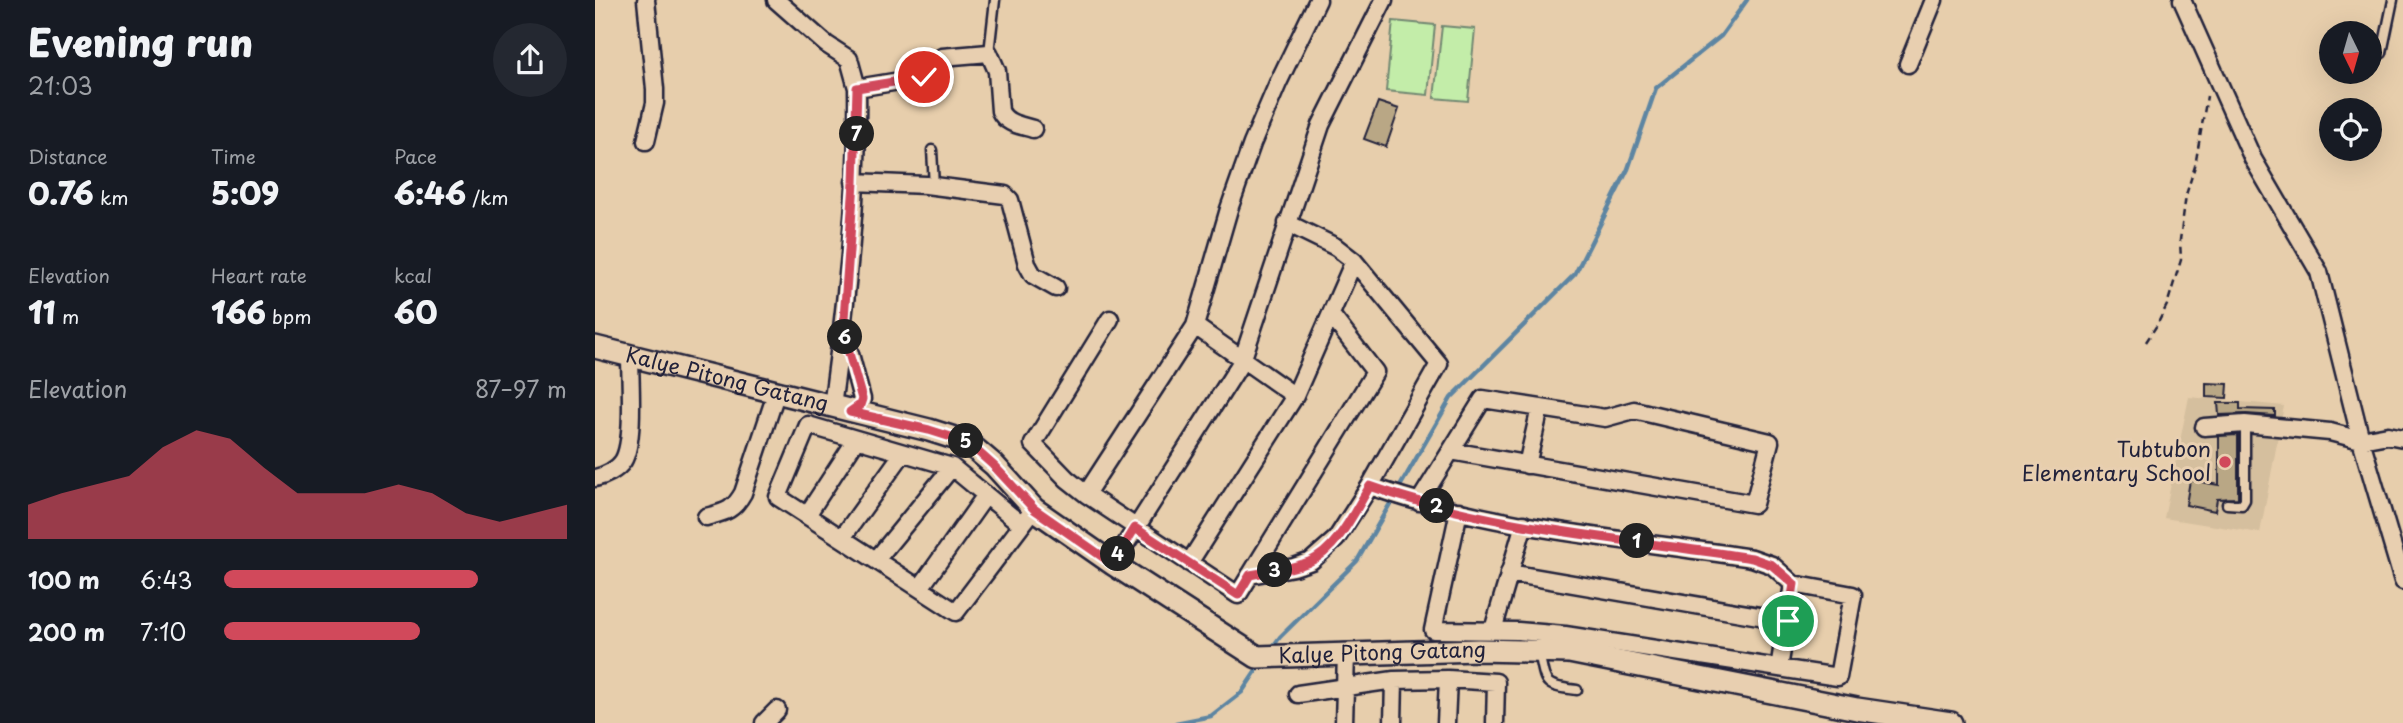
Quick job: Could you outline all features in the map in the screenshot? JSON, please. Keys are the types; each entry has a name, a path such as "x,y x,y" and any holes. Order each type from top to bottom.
{"street":[{"path":"646,0 656,89 646,141"},
{"path":"776,0 826,44 849,59 857,88 854,183 843,332 841,409 860,405 862,399 843,332"},
{"path":"1086,494 1195,326 1229,209 1252,144 1318,0"},
{"path":"1113,564 1242,361 1321,125 1384,0"},
{"path":"1908,64 1934,0"},
{"path":"2182,0 2253,159 2319,272 2361,440 2403,581"},
{"path":"857,88 924,77 931,64 942,57 989,53 997,71 1003,117 1033,129"},
{"path":"854,183 934,186 982,191 1008,197 1027,264 1033,275 1056,288"},
{"path":"1250,575 1311,561 1336,539 1377,488 1439,364 1354,261 1336,247 1287,223"},
{"path":"1189,563 1295,396 1354,261"},
{"path":"1111,319 1033,444 1067,479 1086,494 1238,595 1375,372 1331,314"},
{"path":"1195,326 1295,396"},
{"name":"Kalye Pitong Gatang","path":"595,347 777,391 967,442 994,466 1028,517 1113,564 1257,657 1346,653 1538,650 1569,652 1857,709 1951,723"},
{"path":"595,478 622,464 626,453 630,422 630,356"},
{"path":"706,517 725,513 736,505 743,493 777,391"},
{"path":"1419,502 1483,399 1605,418 1634,410 1770,442 1754,504 1451,451"},
{"path":"1527,465 1540,408"},
{"path":"2204,427 2245,424 2330,432 2361,440 2388,435 2403,438"},
{"path":"807,425 952,467 986,495 1028,517 956,612 778,497 807,425"},
{"path":"807,516 856,440"},
{"path":"842,538 903,453"},
{"path":"876,560 952,467"},
{"path":"1377,488 1419,502 1524,524 1752,558 1772,565 1794,584 1853,595 1837,677 1565,635 1493,630 1433,630 1459,511"},
{"path":"920,588 986,495"},
{"path":"1493,630 1524,524"},
{"path":"1509,573 1788,621"},
{"path":"1779,668 1794,584"},
{"path":"1344,723 1346,653"},
{"path":"1446,723 1448,679"},
{"path":"1393,723 1394,680"},
{"path":"1299,694 1394,680 1496,682 1495,723"},
{"path":"764,723 777,710"}],"lane":[{"path":"989,53 995,0"},
{"path":"2382,53 2393,0"},
{"path":"932,150 934,186"},
{"path":"2227,504 2242,505 2245,500 2245,424"},
{"path":"1538,650 1547,683 1552,687 1577,690"}],"path":[{"path":"2146,342 2157,325 2176,280 2181,260 2180,240 2186,195 2195,166 2204,104 2215,76"}],"shaded area":[{"name":"Tubtubon Elementary School","path":"2189,397 2284,406 2260,533 2164,518"}],"green space":[{"path":"1393,21 1435,25 1428,95 1386,91"},
{"path":"1442,26 1475,29 1468,101 1434,98"}],"building":[{"path":"1378,102 1399,109 1386,147 1364,139"},
{"path":"2206,383 2228,384 2227,398 2206,397"},
{"path":"2218,403 2240,403 2240,409 2275,410 2275,416 2219,415"},
{"path":"2238,435 2238,498 2217,499 2215,511 2186,505 2190,480 2219,485 2219,436"}],"waterway":[{"path":"1271,649 1357,561 1451,398 1575,274 1628,169 1656,88 1721,36 1747,0"},
{"path":"1176,723 1211,716 1242,692 1260,665"}],"place":[{"name":"Tubtubon Elementary School","path":"2225,462"}],"route":[{"path":"924,77 857,88 858,115 843,332 862,394 862,403 850,412 929,430 967,442 994,466 1034,509 1113,564 1135,528 1238,595 1250,575 1294,567 1311,561 1325,551 1336,539 1370,486 1419,502 1524,524 1752,558 1772,565 1794,584 1788,621"}]}
